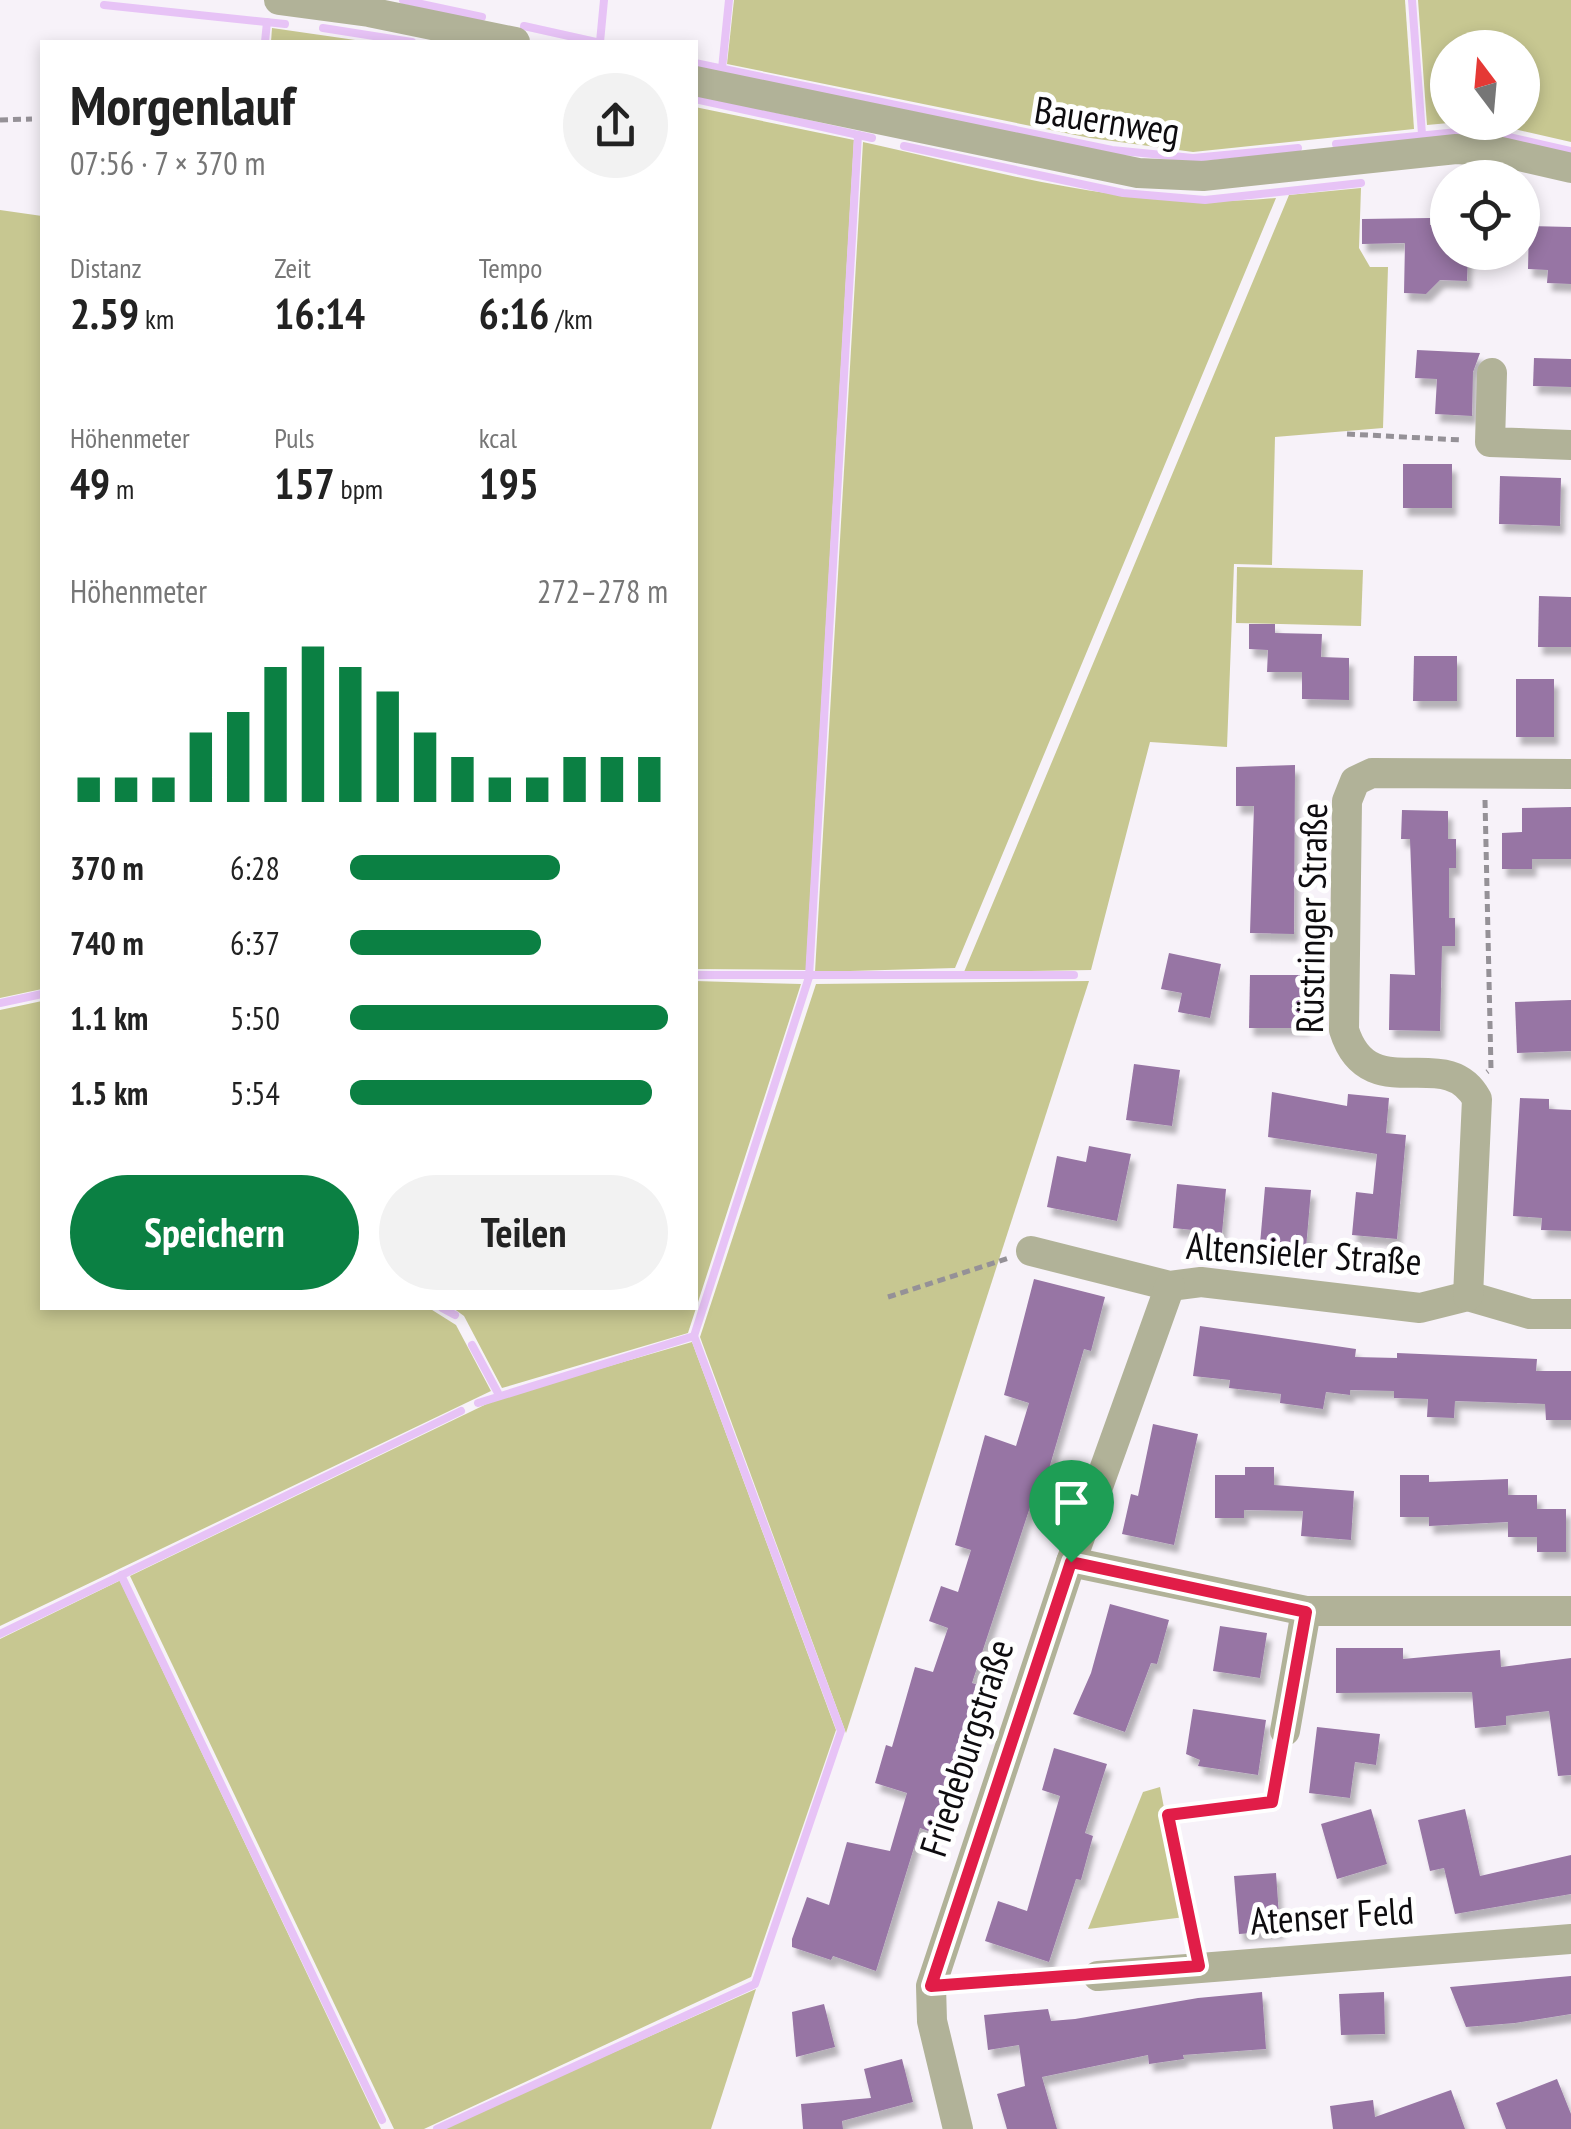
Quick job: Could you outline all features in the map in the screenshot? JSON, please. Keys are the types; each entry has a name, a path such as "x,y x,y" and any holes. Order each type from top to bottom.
{"street":[{"path":"279,0 369,12 505,40"},
{"name":"Bauernweg","path":"698,81 1138,174 1203,176 1456,149 1502,152 1571,168"},
{"path":"1492,373 1490,442 1571,445"},
{"name":"Rüstringer Straße","path":"1469,1084 1456,1076 1376,1072 1351,1053 1344,1030 1348,800 1356,782 1372,773 1571,774"},
{"path":"1468,1296 1477,1099 1469,1084"},
{"name":"Altensieler Straße","path":"1031,1250 1170,1286 1201,1282 1420,1308 1468,1296 1530,1314 1571,1314"},
{"name":"Friedeburgstraße","path":"958,2129 932,2021 931,1986 1071,1562 1170,1286"},
{"path":"1071,1562 1306,1612 1571,1611"},
{"path":"1285,1731 1306,1612"},
{"name":"Atenser Feld","path":"1098,1976 1571,1939"}],"path":[{"path":"0,120 32,119"},
{"path":"1347,434 1490,442"},
{"path":"1469,1084 1491,1068 1484,772"},
{"path":"888,1297 1031,1250"},
{"path":"1199,1966 1168,1815 1272,1802 1285,1731"},
{"path":"931,1986 1098,1976"}],"green space":[{"path":"734,0 1405,0 1414,129 1193,152 1090,138 727,64"},
{"path":"1418,0 1571,0 1571,142 1540,135 1540,30 1430,30 1427,125"},
{"path":"272,28 355,40 271,40"},
{"path":"698,108 854,140 806,970 698,969"},
{"path":"863,142 1118,195 1169,200 1276,198 955,968 815,972"},
{"path":"1361,188 1359,248 1370,267 1388,267 1383,428 1275,437 1272,565 1234,564 1227,747 1150,742 1091,970 964,972 1289,195"},
{"path":"0,210 40,216 40,989 0,998"},
{"path":"1237,567 1363,570 1361,626 1236,623"},
{"path":"698,981 801,984 698,1302"},
{"path":"1089,981 846,1733 700,1337 816,984"},
{"path":"40,1001 40,1310 432,1310 456,1325 491,1391 0,1626 0,1010"},
{"path":"456,1310 695,1310 688,1333 502,1388 464,1316"},
{"path":"692,1342 836,1730 751,1977 424,2129 394,2129 130,1576 499,1398"},
{"path":"120,1581 381,2129 0,2129 0,1639"},
{"path":"1160,1787 1185,1917 1088,1929 1143,1792"},
{"path":"756,1989 711,2129 441,2129"}],"building":[{"path":"1430,218 1430,270 1467,270 1467,281 1440,280 1426,294 1404,293 1405,243 1362,244 1362,219"},
{"path":"1540,226 1571,227 1571,284 1547,283 1548,270 1540,270"},
{"path":"1417,350 1480,353 1473,372 1472,416 1435,414 1437,379 1415,378"},
{"path":"1534,358 1571,359 1571,387 1533,386"},
{"path":"1403,464 1452,464 1452,508 1403,508"},
{"path":"1500,476 1561,478 1560,526 1499,524"},
{"path":"1539,596 1571,597 1571,647 1538,647"},
{"path":"1249,624 1275,624 1275,633 1322,634 1321,657 1349,658 1349,700 1302,699 1302,672 1267,672 1268,650 1249,649"},
{"path":"1414,656 1457,656 1457,701 1413,701"},
{"path":"1516,679 1554,679 1554,737 1516,737"},
{"path":"1295,765 1294,934 1250,933 1254,806 1236,806 1236,767"},
{"path":"1571,807 1571,859 1532,859 1532,869 1502,869 1502,833 1522,832 1522,808"},
{"path":"1402,810 1448,811 1448,839 1456,839 1456,868 1449,868 1449,918 1455,918 1455,946 1442,946 1440,1031 1389,1030 1390,974 1415,975 1410,839 1401,839"},
{"path":"1169,953 1221,964 1210,1018 1178,1012 1182,993 1161,989"},
{"path":"1250,975 1306,975 1305,1028 1249,1028"},
{"path":"1571,1000 1571,1051 1517,1053 1515,1002"},
{"path":"1134,1064 1180,1070 1172,1126 1126,1120"},
{"path":"1272,1092 1347,1106 1348,1094 1389,1098 1386,1133 1406,1135 1397,1239 1352,1235 1356,1192 1373,1194 1377,1154 1268,1137"},
{"path":"1520,1098 1549,1099 1549,1109 1571,1110 1571,1231 1541,1230 1542,1218 1513,1216"},
{"path":"1089,1146 1131,1154 1117,1221 1047,1207 1057,1156 1086,1162"},
{"path":"1177,1184 1226,1189 1222,1233 1173,1228"},
{"path":"1265,1187 1311,1190 1306,1248 1260,1244"},
{"path":"1034,1279 1105,1297 1091,1351 1084,1349 1039,1503 1032,1501 972,1683 982,1686 937,1834 920,1828 876,1971 833,1956 831,1960 792,1947 792,1939 807,1897 829,1905 847,1842 890,1851 907,1793 875,1783 886,1745 892,1747 915,1667 933,1672 948,1628 929,1621 941,1586 958,1592 971,1550 955,1545 985,1435 1016,1446 1029,1403 1004,1395"},
{"path":"1200,1326 1356,1349 1355,1357 1397,1358 1397,1353 1537,1359 1536,1371 1571,1371 1571,1420 1546,1420 1545,1404 1455,1401 1454,1418 1427,1417 1428,1399 1394,1398 1394,1391 1350,1390 1350,1395 1326,1392 1323,1409 1280,1403 1281,1394 1229,1388 1230,1380 1193,1376"},
{"path":"1153,1424 1198,1434 1174,1545 1122,1534 1131,1494 1138,1496"},
{"path":"1245,1467 1274,1467 1274,1485 1354,1491 1351,1540 1301,1536 1303,1511 1244,1510 1244,1518 1215,1518 1215,1475 1245,1475"},
{"path":"1400,1475 1429,1475 1429,1482 1508,1479 1508,1495 1537,1495 1537,1509 1566,1509 1566,1552 1537,1552 1537,1537 1508,1537 1508,1522 1429,1526 1429,1517 1400,1517"},
{"path":"1110,1604 1169,1620 1157,1664 1151,1663 1125,1732 1073,1714 1091,1673"},
{"path":"1220,1626 1267,1633 1260,1678 1213,1671"},
{"path":"1336,1648 1403,1648 1403,1659 1500,1650 1501,1667 1571,1658 1571,1775 1558,1776 1549,1711 1506,1716 1506,1725 1475,1728 1472,1692 1336,1693"},
{"path":"1193,1709 1266,1720 1258,1775 1198,1766 1200,1760 1186,1754"},
{"path":"1317,1727 1380,1734 1376,1765 1355,1762 1350,1798 1309,1793"},
{"path":"1054,1748 1107,1764 1085,1833 1093,1836 1081,1880 1076,1879 1049,1962 985,1941 998,1901 1027,1911 1060,1796 1042,1790"},
{"path":"1371,1809 1387,1864 1337,1879 1321,1824"},
{"path":"1465,1809 1480,1876 1571,1855 1571,1894 1455,1914 1444,1868 1430,1871 1418,1820"},
{"path":"1276,1873 1280,1931 1239,1934 1234,1876"},
{"path":"1571,1976 1571,2014 1515,2023 1466,2027 1450,1987"},
{"path":"1262,1992 1266,2049 1183,2055 1184,2059 1149,2064 1148,2055 1042,2077 1057,2129 1007,2129 997,2094 1025,2086 1019,2045 988,2050 984,2015 1048,2009 1051,2021"},
{"path":"1384,1992 1385,2034 1341,2035 1339,1994"},
{"path":"824,2004 835,2047 796,2057 792,2012"},
{"path":"902,2059 913,2102 842,2121 843,2129 803,2129 801,2104 871,2098 864,2069"},
{"path":"1557,2079 1571,2114 1571,2129 1506,2129 1496,2103"},
{"path":"1451,2090 1465,2129 1333,2129 1330,2106 1373,2100 1375,2117"}],"waterway":[{"path":"403,0 482,17"},
{"path":"600,40 604,0"},
{"path":"722,69 729,0"},
{"path":"1412,0 1422,134"},
{"path":"104,5 285,24"},
{"path":"265,40 267,22"},
{"path":"524,26 587,40"},
{"path":"323,28 399,40"},
{"path":"698,64 1112,150 1193,158 1298,148"},
{"path":"698,100 872,138"},
{"path":"1336,144 1478,130 1571,151"},
{"path":"478,1403 694,1336 809,977 858,135"},
{"path":"904,146 1123,193 1205,200 1361,183"},
{"path":"698,975 1074,975"},
{"path":"0,1003 40,994"},
{"path":"446,1310 455,1315"},
{"path":"437,2129 755,1984 841,1731 694,1336"},
{"path":"472,1345 498,1393"},
{"path":"0,1634 461,1411"},
{"path":"121,1575 382,2120"}],"route":[{"path":"1071,1562 1306,1612 1272,1802 1168,1815 1199,1966 931,1986 978,1845 1071,1562"}]}
